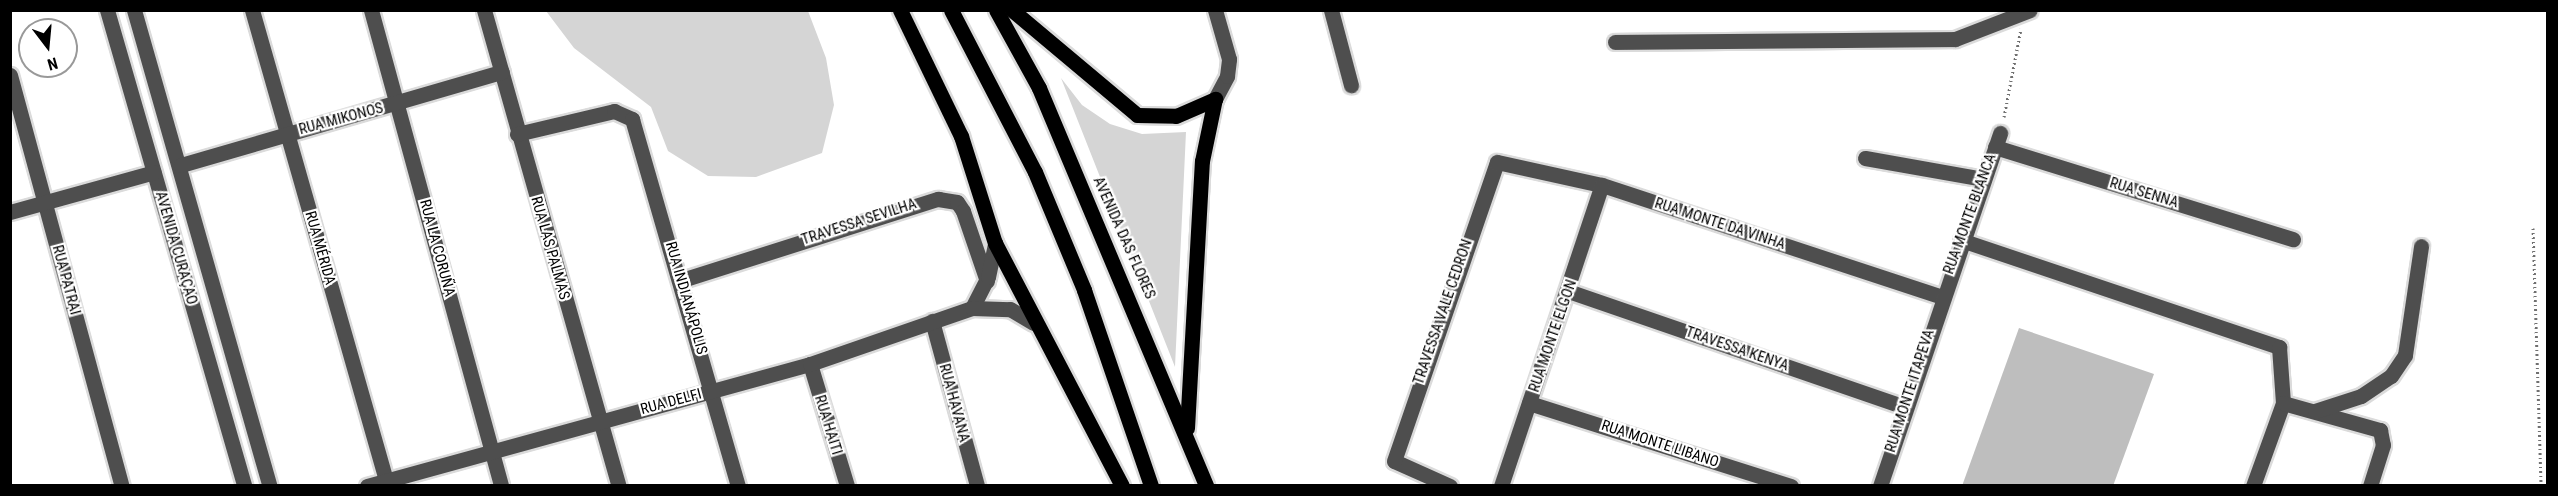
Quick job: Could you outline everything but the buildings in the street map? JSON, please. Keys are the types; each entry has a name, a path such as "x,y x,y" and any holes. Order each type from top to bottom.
{"main road":[{"path":"900,10 961,136 995,243 1033,323 1122,486"},
{"path":"951,10 1040,183 1084,290 1151,486"},
{"name":"AVENIDA DAS FLORES","path":"996,10 1039,88 1187,434 1206,486"},
{"path":"1012,10 1137,115 1176,116 1215,99"},
{"path":"1187,434 1202,161 1215,99"}],"street":[{"name":"AVENIDA CURAÇAO","path":"107,10 244,486"},
{"name":"AVENIDA CURAÇAO","path":"134,10 181,165 270,486"},
{"name":"RUA MÉRIDA","path":"252,10 387,483"},
{"name":"RUA LA CORUÑA","path":"371,10 501,486"},
{"name":"RUA LAS PALMAS","path":"484,10 517,134 619,486"},
{"path":"1215,10 1229,58 1215,99"},
{"path":"1331,10 1351,85"},
{"path":"1615,42 1955,39 2027,12"},
{"name":"RUA MIKONOS","path":"181,165 502,72"},
{"name":"RUA PATRAI","path":"10,75 122,486"},
{"name":"RUA INDIANÁPOLIS","path":"517,134 627,113 682,280 738,486"},
{"name":"RUA MONTE BLANCA","path":"1940,296 1998,140"},
{"name":"RUA SENNA","path":"1998,140 2293,239"},
{"path":"1865,158 1983,178"},
{"name":"RUA MONTE DA VINHA","path":"1497,162 1602,185 1940,296"},
{"name":"TRAVESSA VALE CEDRON","path":"1450,486 1394,464 1497,162"},
{"path":"10,212 154,172"},
{"name":"RUA MONTE ELGON","path":"1502,486 1602,185"},
{"name":"TRAVESSA SEVILHA","path":"682,280 938,199 957,202 963,211 987,281"},
{"path":"1961,240 2275,343 2282,353 2283,404 2253,486"},
{"path":"972,308 987,281 995,243"},
{"path":"2315,411 2361,396 2391,376 2405,355 2421,246"},
{"name":"TRAVESSA KENYA","path":"1568,291 1905,408"},
{"name":"RUA MONTE ITAPEVA","path":"1880,486 1940,296"},
{"name":"RUA DELFI","path":"367,486 387,483 491,450 810,364 972,308 1010,309 1033,323"},
{"name":"RUA HAVANA","path":"932,321 976,486"},
{"name":"RUA HAITI","path":"810,364 847,486"},
{"name":"RUA MONTE LIBANO","path":"1529,403 1791,486"},
{"path":"2283,404 2315,411 2383,433 2370,486"}],"path":[{"path":"1998,140 2027,12"},
{"path":"2534,228 2541,486"}],"shaded area":[{"path":"546,11 808,11 826,58 834,105 822,153 756,177 708,176 668,151 651,107 574,48"},
{"path":"1061,78 1082,105 1110,124 1142,134 1186,132 1175,367"}]}
